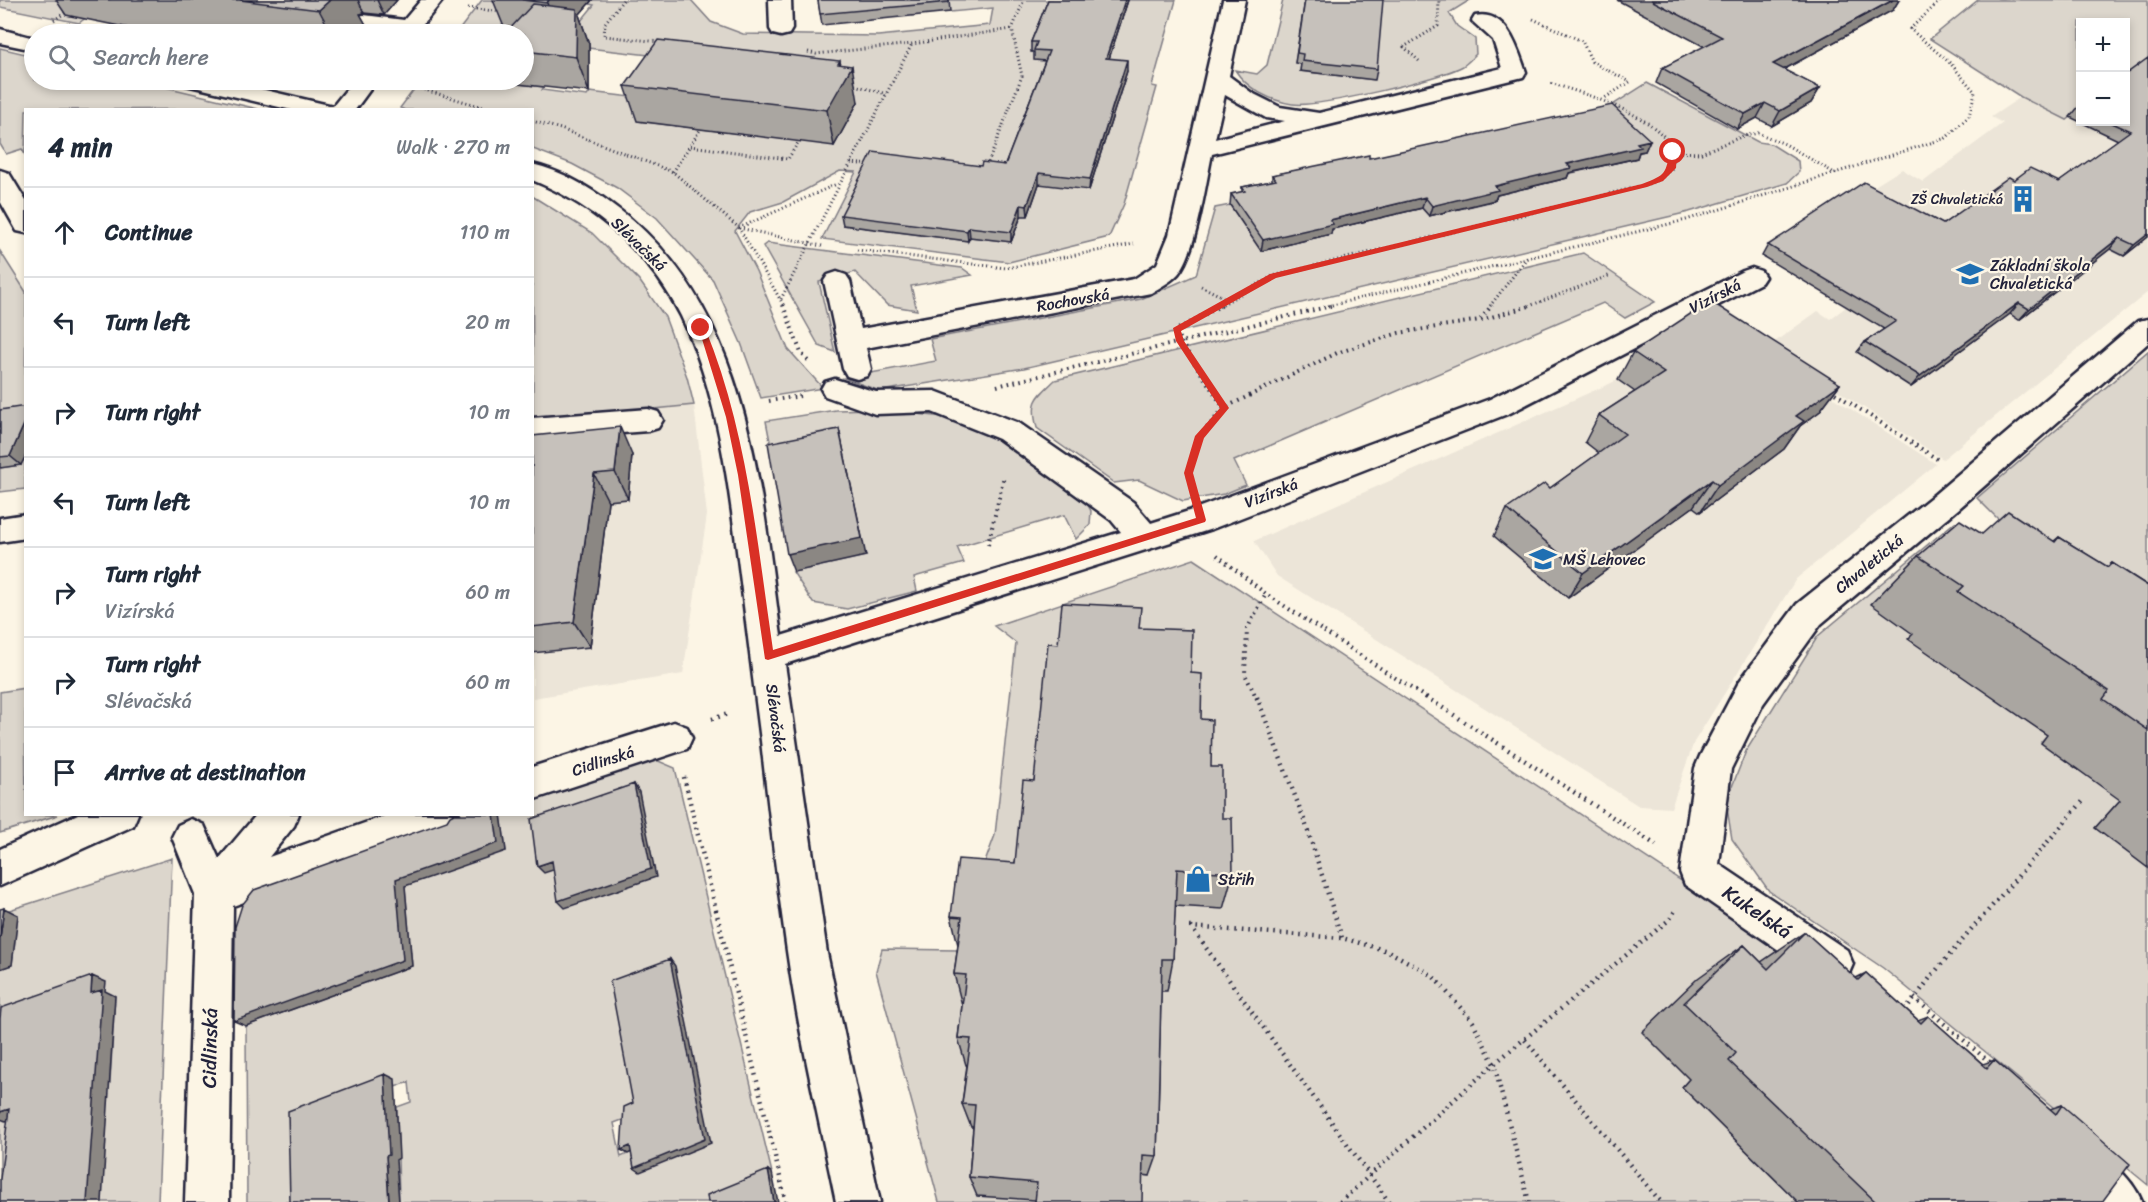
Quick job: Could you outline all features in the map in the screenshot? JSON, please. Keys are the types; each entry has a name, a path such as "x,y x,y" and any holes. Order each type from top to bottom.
{"street":[{"path":"413,24 432,0"},
{"path":"780,0 781,29"},
{"name":"Rochovská","path":"850,341 1142,287 1168,269 1182,235 1234,0"},
{"path":"364,21 377,24"},
{"path":"1202,149 1515,72 1503,37 1483,21"},
{"path":"0,36 24,42"},
{"path":"1218,79 1244,99 1274,113 1322,120"},
{"path":"237,90 315,108"},
{"path":"344,108 358,90"},
{"name":"Slévačská","path":"534,172 582,194 629,231 661,262 685,296 716,365 742,475 807,953 858,1202"},
{"path":"0,178 24,221"},
{"name":"Vizírská","path":"768,656 1202,520 1500,406 1752,277"},
{"path":"837,282 857,369"},
{"name":"Chvaletická","path":"1699,872 1713,768 1751,693 1809,614 1946,502 2148,328"},
{"path":"836,389 875,404 936,400 1009,431 1122,511 1145,537"},
{"path":"534,429 648,420"},
{"path":"0,530 24,526"},
{"name":"Cidlinská","path":"534,783 674,738"},
{"path":"0,868 116,816"},
{"path":"214,894 279,816"},
{"path":"214,894 435,816"},
{"path":"191,837 214,894"},
{"name":"Kukelská","path":"1699,872 1909,1005"},
{"name":"Cidlinská","path":"207,1202 214,894"},
{"path":"2051,1142 2120,1202"}],"path":[{"path":"623,0 605,23 604,36 660,42"},
{"path":"986,168 1022,76 1012,29 1024,0"},
{"path":"1438,0 1438,26 1404,47 1448,89"},
{"path":"936,400 1686,220 1946,138 1969,116 1975,92 1950,63 1910,29 1941,0"},
{"path":"49,23 74,6"},
{"path":"468,8 506,13"},
{"path":"1530,18 1582,41 1592,62 1630,82 1603,99"},
{"path":"805,51 816,54 912,44 1012,29"},
{"path":"781,299 912,44"},
{"path":"1224,408 1180,341 1176,330 1273,276 1645,185 1660,179 1672,168 1673,152 1660,132 1603,99 1515,72"},
{"path":"840,80 886,94"},
{"path":"428,90 487,108"},
{"path":"534,122 561,129 673,172 739,228 781,299 801,353 836,389"},
{"path":"673,172 700,130"},
{"path":"1673,152 1701,154 1741,136 1760,132 1837,174"},
{"path":"690,147 788,159 799,141"},
{"path":"851,162 873,166"},
{"path":"739,228 841,182"},
{"path":"739,228 809,245 832,248"},
{"path":"855,250 1006,268 1182,235"},
{"path":"1480,320 1527,258"},
{"path":"1340,1202 1494,1064 1526,1040 1670,919 1699,872 1266,594 1216,555 1202,520 1188,473 1200,436 1224,408 1259,389 1337,353 1399,333 1480,320 1530,306 1611,275"},
{"path":"1828,388 1925,452"},
{"path":"978,589 977,571 990,538 1002,488 1009,431"},
{"path":"1266,594 1247,629 1245,674 1265,714 1305,822 1342,938"},
{"path":"674,738 786,1202"},
{"path":"1995,1067 1909,1005 2085,800"},
{"path":"1389,1202 1190,927 1342,938 1388,951 1432,975 1473,1022 1494,1064 1529,1202"},
{"path":"1526,1040 1564,1089 1661,1202"}],"shaded area":[{"path":"0,0 109,0 79,23 0,7"},
{"path":"482,0 522,0 523,24 464,24"},
{"path":"592,0 691,0 711,22 743,34 878,36 990,25 993,8 950,12 947,0 1052,0 1032,52 1106,68 1128,0 1176,0 1152,86 1157,87 1124,204 1109,237 1009,262 822,239 856,172 840,171 783,202 750,212 735,231 756,271 788,349 823,388 761,398 741,343 713,280 657,218 617,188 572,164 534,149 534,108 400,108 414,90 534,90 534,86 544,87 542,90 587,96 590,92 639,98 638,121 791,140 649,55 579,47 567,38 594,5 589,4","holes":["1021,216 1011,242 970,237 968,241 843,225"]},
{"path":"1283,0 1306,0 1295,63 1301,64 1300,71 1374,80 1382,0 1470,0 1449,13 1457,26 1475,39 1476,54 1463,66 1450,72 1405,85 1326,102 1292,104 1283,102 1252,88 1235,70 1257,74 1267,65"},
{"path":"1978,0 2148,0 2148,63 2130,76 2130,18 2076,18 2076,113 2067,120 2021,97 1930,39"},
{"path":"0,48 24,54 24,90 178,90 254,108 24,108 24,153 22,149 6,154 0,144"},
{"name":"Základní škola Chvaletická","path":"2148,63 2148,292 1943,459 1769,346 1818,311 1830,319 1846,307 1762,256 1902,169 1923,182 2003,123 1991,117 2021,97 2067,120 2076,113 2076,126 2130,126 2130,111"},
{"path":"1647,83 1758,142 1771,144 1798,161 1799,172 1787,183 1689,212 1024,368 880,391 844,378 936,361 930,339 1141,299 1196,275 1215,208 1230,205 1261,251 1331,234 1328,230 1407,211 1418,204 1429,216 1494,201 1491,196 1563,175 1636,158 1632,154 1644,151 1603,111"},
{"path":"534,197 592,233 639,280 665,317 687,377 694,405 534,421"},
{"path":"767,243 962,268 972,275 911,286 917,310 887,305 855,272 819,282 835,352 819,346 763,246"},
{"path":"0,251 24,289 24,418 0,421"},
{"path":"1583,253 1655,302 1625,318 1603,303 1234,461 1246,485 1224,494 1183,501 1139,480 1114,483 1037,428 1034,412 1036,401 1055,380"},
{"name":"MŠ Lehovec","path":"1713,320 1936,464 1796,579 1694,742 1671,808 1639,806 1277,576 1254,541 1618,380"},
{"path":"2148,351 2148,613 1999,520 1977,498"},
{"path":"694,405 707,515 683,674 534,698 534,421"},
{"path":"871,409 944,417 982,426 1082,494 1091,511 1090,525 1076,539 1064,515 957,547 964,563 914,577 917,591 847,609 813,603 793,572 866,556 774,462 766,421 836,410"},
{"path":"24,458 24,489 0,492 0,468 21,465"},
{"path":"1955,522 2148,645 1872,604 1913,634 1909,639 2047,735 2041,742 2141,777 2095,828 2148,868 2148,1185 1883,968 1769,891 1732,839 1726,802 1746,751 1818,636"},
{"path":"1194,559 1901,1026 1689,1079 1682,1087 1798,1202 1137,1202 1138,1175 1150,1176 1124,903 1223,908 984,865 995,835 1016,643 994,626"},
{"path":"24,688 24,816 55,816 0,833 0,692"},
{"path":"649,757 675,768 772,1173 713,1198 713,1202 399,1202 397,1107 411,1102 409,1082 395,1087 302,1202 247,1202 246,1026 412,966 401,842 506,851 501,816 534,816 534,798","holes":["640,1108 636,1150 621,1157 614,1123 630,1117"]},
{"path":"172,858 158,1202 0,1202 0,969 12,965 18,915 0,913","holes":["115,996 110,1083 6,1120"]},
{"path":"882,949 959,950 967,1065 978,1066 971,1127 983,1128 1039,1202 939,1202 876,971"}],"building":[{"path":"240,0 330,0 319,10"},
{"path":"522,0 549,0 547,3"},
{"path":"818,0 949,0 949,2 820,14"},
{"path":"1048,0 1125,0 1106,58 1127,60 1090,179 1039,173 1027,206 1021,205 1011,232 969,227 967,231 841,215 873,152 981,166 982,162 1005,165 1049,51 1034,50 1037,42 1031,42"},
{"path":"1305,0 1383,0 1377,69 1302,61 1303,54 1297,53"},
{"path":"1651,0 1893,0 1773,64 1820,88 1780,111 1765,103 1745,114 1662,68 1722,37"},
{"path":"533,4 577,9 576,57 534,52 534,24 514,24"},
{"path":"658,40 840,61 838,64 852,66 827,110 625,86"},
{"name":"ZŠ Chvaletická","path":"2148,58 2148,234 2134,245 2119,238 2029,309 2019,303 1920,376 1865,342 1896,321 1768,245 1864,182 1943,224 2009,177 2014,180 2030,168 2059,182 2130,131 2119,126 2130,126 2130,71"},
{"path":"1612,105 1650,140 1637,143 1641,147 1567,164 1571,168 1495,186 1498,190 1432,206 1425,197 1330,220 1333,224 1263,240 1231,194 1245,191 1242,187 1276,180 1272,175 1369,155 1369,158"},
{"path":"1710,301 1840,384 1796,416 1804,421 1718,485 1712,480 1583,573 1507,509 1545,483 1550,488 1625,434 1599,415 1664,373 1633,352"},
{"path":"24,406 24,424 10,456 0,457 0,410"},
{"path":"620,427 615,472 594,474 574,622 534,627 534,436"},
{"path":"839,429 862,538 787,554 768,443"},
{"path":"2008,511 2055,542 2059,537 2108,567 2112,563 2148,586 2148,730 2103,699 2109,691 1958,592 1964,586 1918,556 1960,520 1982,534"},
{"path":"1062,603 1141,607 1139,628 1192,630 1191,673 1202,674 1201,719 1212,720 1211,767 1222,767 1222,818 1232,818 1233,873 1177,869 1173,959 1162,959 1157,1156 1143,1155 1142,1202 1035,1202 1037,1183 969,1177 975,1105 962,1104 971,1039 958,1038 966,975 954,974 962,917 951,916 958,859 1015,863 1023,780 1034,781 1048,643 1058,644"},
{"path":"634,784 651,869 558,901 552,861 537,866 531,819"},
{"path":"450,816 494,816 498,843 396,879 403,960 234,1021 235,927 242,905 254,890 447,821"},
{"path":"4,908 0,938 0,909"},
{"path":"1805,932 1858,980 1866,973 1921,1023 1928,1016 1987,1068 1994,1060 2056,1114 2062,1105 2130,1164 2102,1202 1876,1202 1729,1061 1736,1053 1684,1003 1744,945 1768,969"},
{"path":"670,959 705,1139 634,1168 630,1146 621,1150 624,1107 633,1103 610,981"},
{"path":"92,976 91,993 102,990 87,1202 0,1202 0,1179 9,1109 0,1112 1,1008"},
{"path":"385,1074 389,1202 290,1202 288,1111"},
{"path":"768,1170 774,1202 708,1202 707,1195"}],"place":[{"name":"ZŠ Chvaletická","path":"2023,199"},
{"name":"Základní škola Chvaletická","path":"1970,274"},
{"name":"MŠ Lehovec","path":"1543,559"},
{"name":"Střih","path":"1198,879"}],"route":[{"path":"701,328 716,365 742,475 768,656 963,593 1202,520 1188,473 1200,436 1224,408 1180,341 1176,330 1273,276 1645,185 1660,179 1672,168 1673,152"}]}
